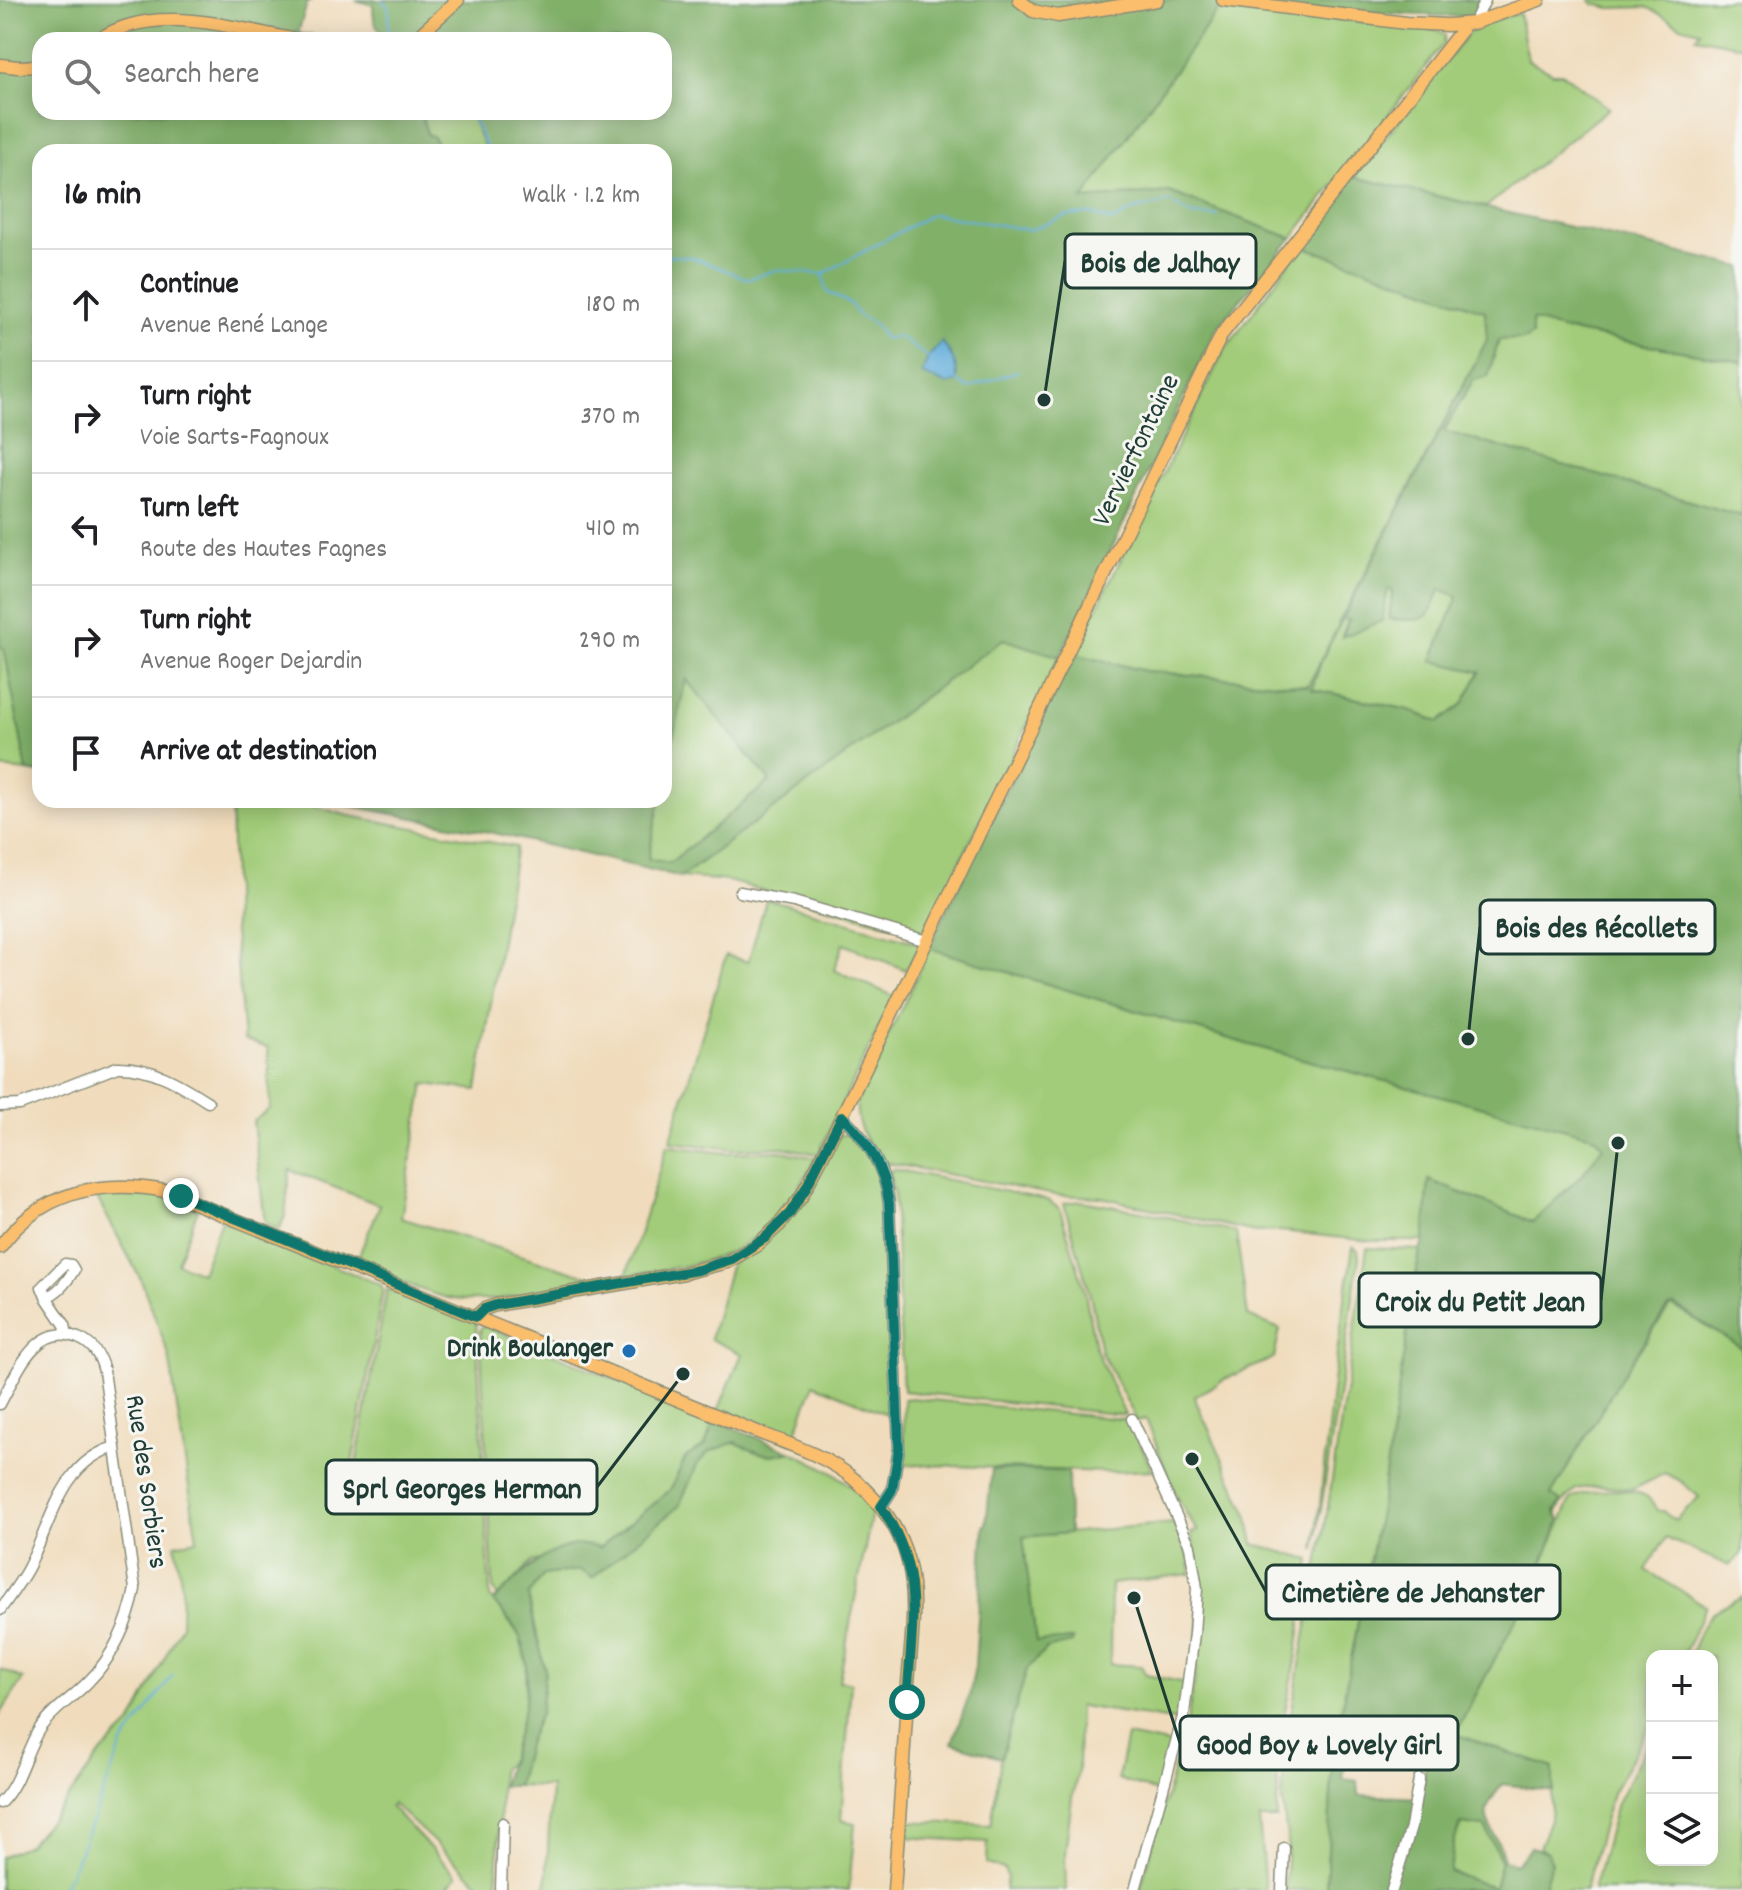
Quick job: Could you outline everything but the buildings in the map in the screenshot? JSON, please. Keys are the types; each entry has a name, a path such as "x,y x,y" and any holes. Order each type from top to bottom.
{"main road":[{"path":"423,32 458,0"},
{"path":"1019,0 1033,11 1058,16 1157,0"},
{"path":"1223,0 1406,23 1467,24 1539,0"},
{"path":"114,32 130,24 159,19 252,32"},
{"name":"Vervierfontaine","path":"476,1317 484,1309 496,1305 722,1264 765,1238 796,1206 1222,334 1467,24"},
{"path":"0,65 32,66"},
{"path":"0,1247 10,1234 52,1201 93,1188 140,1186 181,1196 831,1464 854,1479 881,1507 904,1547 913,1593 894,1890"}],"street":[{"name":"Vervierfontaine","path":"1467,24 1485,0"},
{"path":"740,892 794,902 927,941"},
{"path":"0,1106 20,1105 117,1067 131,1067 179,1082 208,1102"},
{"path":"842,1116 877,1158 889,1203 899,1448 892,1490 881,1507"},
{"name":"Rue des Sorbiers","path":"0,1803 8,1795 48,1716 88,1683 111,1653 130,1612 135,1579 101,1360 86,1342 67,1334 65,1325 46,1297"},
{"path":"0,1404 30,1351 41,1341 67,1334"},
{"path":"1132,1419 1190,1546 1197,1578 1184,1713 1135,1890"},
{"path":"0,1610 26,1571 63,1488 101,1451 115,1447"},
{"path":"1392,1890 1411,1827 1419,1779"},
{"path":"501,1890 503,1823"},
{"path":"1282,1890 1284,1848"}],"green space":[{"path":"0,0 312,0 307,4 298,32 32,32 32,120 423,120 427,135 432,136 438,144 32,144 32,772 27,771 4,648 0,647"},
{"path":"355,0 1489,0 1485,8 1471,17 1221,6 1083,199 1169,192 1292,238 1216,329 1060,657 1003,639 681,877 499,834 361,808 658,808 648,859 670,863 770,781 686,679 672,743 672,144 483,144 473,120 672,120 672,32 381,32 376,26 373,5"},
{"path":"1590,0 1742,0 1742,46 1696,37 1700,31 1681,26 1647,7 1611,8 1593,4"},
{"path":"1221,6 1437,30 1445,35 1444,43 1292,238 1169,192 1082,200"},
{"path":"1519,13 1528,60 1553,73 1562,73 1609,108 1486,207 1354,177 1468,34 1485,23"},
{"path":"423,120 473,120 483,144 438,144 432,136 427,135"},
{"path":"1354,177 1742,267 1742,362 1564,330 1532,320 1532,335 1526,339 1499,340 1488,376 1473,380 1444,431 1742,516 1742,1348 1674,1305 1667,1308 1551,1495 1561,1501 1555,1512 1560,1519 1534,1585 1455,1734 1553,1768 1553,1791 1503,1784 1486,1814 1504,1860 1516,1864 1531,1847 1547,1852 1551,1863 1543,1890 1326,1890 1333,1753 1381,1502 1420,1250 1424,1241 1429,1180 1533,1222 1583,1174 1603,1146 1596,1137 1250,1045 928,948 1074,654 1146,671 1308,686 1322,659 1312,689 1409,710 1439,722 1463,704 1480,672 1432,661 1458,596 1440,589 1424,618 1389,619 1393,590 1388,589 1382,621 1342,637 1349,620 1343,619 1487,340 1485,311 1302,246","holes":["1346,1742 1428,1749 1420,1798 1359,1795 1358,1781 1343,1779","1460,1824 1485,1827 1501,1860 1494,1888 1450,1872"]},
{"path":"1302,246 1485,311 1487,340 1338,624 1342,619 1349,619 1342,635 1388,589 1393,589 1389,619 1423,617 1432,608 1440,589 1458,596 1432,660 1480,672 1463,704 1439,722 1409,710 1311,689 1320,663 1308,686 1146,671 1074,654 1224,351"},
{"path":"1532,320 1564,330 1742,362 1742,516 1443,431 1473,380 1488,376 1499,340"},
{"path":"1003,639 1060,657 925,934 728,881 681,877"},
{"path":"0,647 4,647 27,771 0,768"},
{"path":"685,678 770,781 670,863 647,859 658,808 672,808 672,741"},
{"path":"231,808 320,808 516,847 477,1090 424,1084 401,1218 600,1280 489,1300 454,1299 432,1293 356,1262 380,1205 290,1170 285,1216 279,1230 265,1223 253,1121 270,1109 268,1048 244,1040 234,932"},
{"path":"766,900 921,944 906,970 843,944 834,970 894,996 818,1154 782,1147 736,1149 670,1142 726,955 748,962"},
{"path":"928,948 1250,1045 1597,1137 1603,1146 1583,1174 1533,1222 1429,1180 1424,1241 1369,1241 1281,1231 1255,1232 1101,1197 1055,1195 884,1162 862,1132 857,1115 858,1096 918,975"},
{"path":"846,1134 863,1145 879,1176 894,1417 814,1384 792,1443 717,1413 742,1354 710,1339 731,1263 761,1246 838,1136"},
{"path":"667,1146 727,1153 781,1151 816,1158 778,1215 740,1247 692,1264 626,1276"},
{"path":"893,1169 1047,1200 1060,1209 1085,1292 1095,1347 1125,1415 903,1391 894,1195 889,1173"},
{"path":"127,1189 163,1195 198,1209 177,1263 201,1273 221,1220 381,1285 383,1290 344,1508 348,1510 387,1289 476,1322 490,1597 519,1635 527,1665 524,1715 508,1764 501,1769 497,1890 486,1890 392,1803 390,1806 457,1876 445,1890 0,1890 0,1857 28,1845 59,1810 102,1752 131,1724 181,1626 182,1588 175,1544 197,1540 169,1355 140,1278 94,1192"},
{"path":"1081,1201 1236,1232 1248,1316 1280,1329 1274,1358 1225,1379 1194,1397 1248,1515 1254,1544 1310,1560 1296,1661 1278,1742 1231,1743 1185,1732 1196,1672 1201,1574 1191,1533 1198,1531 1175,1492 1146,1419 1137,1421 1101,1352 1091,1299 1064,1203"},
{"path":"1353,1246 1358,1250 1359,1258 1315,1550 1334,1374"},
{"path":"1367,1248 1420,1250 1381,1502 1333,1753 1326,1890 1285,1890 1288,1843 1282,1800 1285,1749 1325,1526"},
{"path":"1671,1305 1742,1348 1742,1553 1730,1566 1666,1538 1646,1570 1706,1606 1686,1650 1646,1650 1646,1733 1612,1793 1585,1890 1543,1890 1551,1863 1547,1852 1539,1848 1550,1819 1553,1768 1455,1734 1534,1585 1571,1499 1597,1491 1630,1491 1646,1496 1658,1511 1664,1511 1675,1520 1699,1497 1665,1473 1634,1489 1597,1486 1576,1489 1556,1514 1551,1495 1627,1368"},
{"path":"483,1325 714,1420 705,1446 686,1457 670,1490 598,1549 592,1546 532,1562 498,1597 493,1588 480,1330"},
{"path":"904,1399 1130,1420 1152,1470 1105,1472 903,1464"},
{"path":"714,1420 790,1451 768,1454 735,1442 709,1452 698,1463 679,1506 592,1578 580,1570 543,1575 528,1596 545,1670 540,1714 528,1741 517,1786 502,1786 523,1711 527,1671 519,1635 493,1601 527,1569 554,1551 583,1545 599,1548 670,1490 686,1457 705,1446"},
{"path":"735,1442 768,1454 790,1451 814,1462 854,1488 873,1507 839,1681 851,1683 841,1820 855,1823 849,1890 546,1890 551,1787 517,1786 528,1741 540,1714 545,1670 528,1595 543,1575 580,1570 679,1506 698,1463 709,1452"},
{"path":"992,1469 1068,1471 1069,1533 1023,1537 1036,1642 1073,1639 1072,1643 1046,1649 1027,1669 1001,1758 952,1743 970,1693 975,1666 984,1526"},
{"path":"1174,1523 1187,1548 1191,1574 1111,1584 1110,1664 1141,1666 1146,1675 1186,1683 1180,1721 1079,1706 1078,1772 1065,1853 1066,1890 1005,1890 1007,1876 1004,1869 987,1864 988,1842 903,1837 904,1821 991,1825 1001,1758 1027,1669 1046,1649 1072,1639 1036,1643 1023,1537"},
{"path":"1742,1597 1742,1890 1593,1890 1617,1803 1646,1747 1646,1866 1718,1866 1718,1650 1692,1650 1707,1619"},
{"path":"0,1669 23,1679 0,1715"},
{"path":"1127,1736 1172,1745 1157,1792 1118,1779"},
{"path":"1183,1737 1208,1745 1278,1752 1277,1819 1259,1819 1265,1890 1140,1890"},
{"path":"1461,1824 1485,1827 1501,1860 1494,1888 1450,1873 1454,1842"}],"water":[{"path":"942,342 956,370 957,381 948,385 922,374 928,357"}],"waterway":[{"path":"382,0 389,11 388,26 391,32"},
{"path":"473,120 485,144"},
{"path":"823,274 932,214 1030,230 1066,216 1091,214 1112,221 1134,210 1170,202 1192,215 1218,216"},
{"path":"672,256 692,257 748,279 776,270 823,274 827,292 851,304 857,314 876,325 884,339 898,336 929,358"},
{"path":"956,380 968,388 1018,371"},
{"path":"61,1890 74,1866 123,1743 173,1675"}],"place":[{"name":"Bois de Jalhay","path":"1044,400"},
{"name":"Bois des Récollets","path":"1468,1039"},
{"name":"Croix du Petit Jean","path":"1618,1143"},
{"name":"Drink Boulanger","path":"629,1351"},
{"name":"Sprl Georges Herman","path":"683,1374"},
{"name":"Cimetière de Jehanster","path":"1192,1459"},
{"name":"Good Boy & Lovely Girl","path":"1134,1598"}],"route":[{"path":"181,1196 476,1317 484,1309 496,1305 698,1270 732,1259 765,1238 790,1213 842,1116 877,1158 889,1203 899,1448 892,1490 881,1507 900,1538 912,1578 907,1702"}]}
